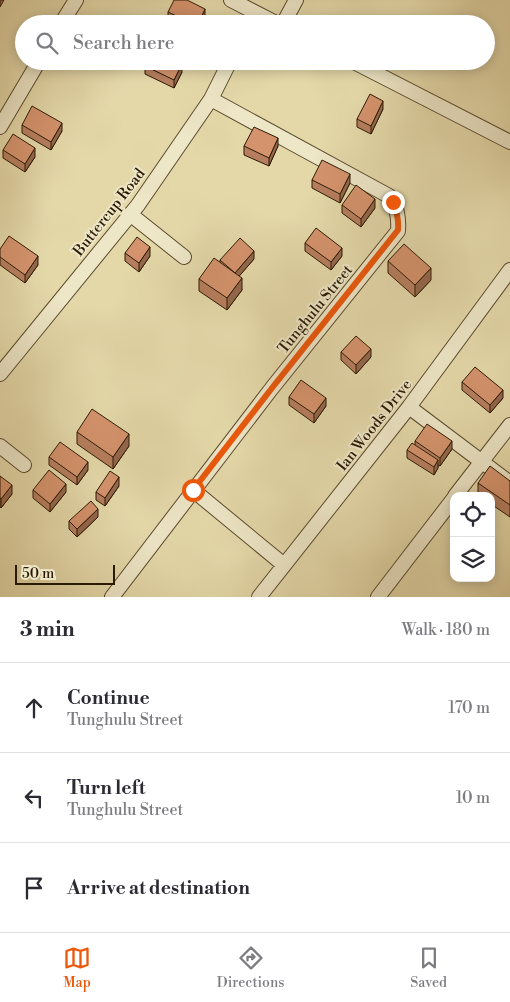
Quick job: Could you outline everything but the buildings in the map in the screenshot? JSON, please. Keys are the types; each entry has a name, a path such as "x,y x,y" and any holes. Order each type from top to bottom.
{"street":[{"path":"67,15 76,0"},
{"path":"231,0 249,15"},
{"path":"288,15 296,0"},
{"path":"2,120 33,70"},
{"name":"Buttercup Road","path":"1,370 130,214 210,100 225,70"},
{"path":"370,70 510,142"},
{"name":"Tunghulu Street","path":"112,597 272,388 398,230 397,210 389,196 210,100"},
{"path":"130,214 184,257"},
{"name":"Ian Woods Drive","path":"259,597 409,407 510,270"},
{"path":"409,407 510,483"},
{"path":"459,492 510,424"},
{"path":"0,446 24,465"},
{"path":"193,490 284,565"},
{"path":"378,597 450,503"}],"route":[{"path":"193,490 398,230 397,210 393,202"}]}
